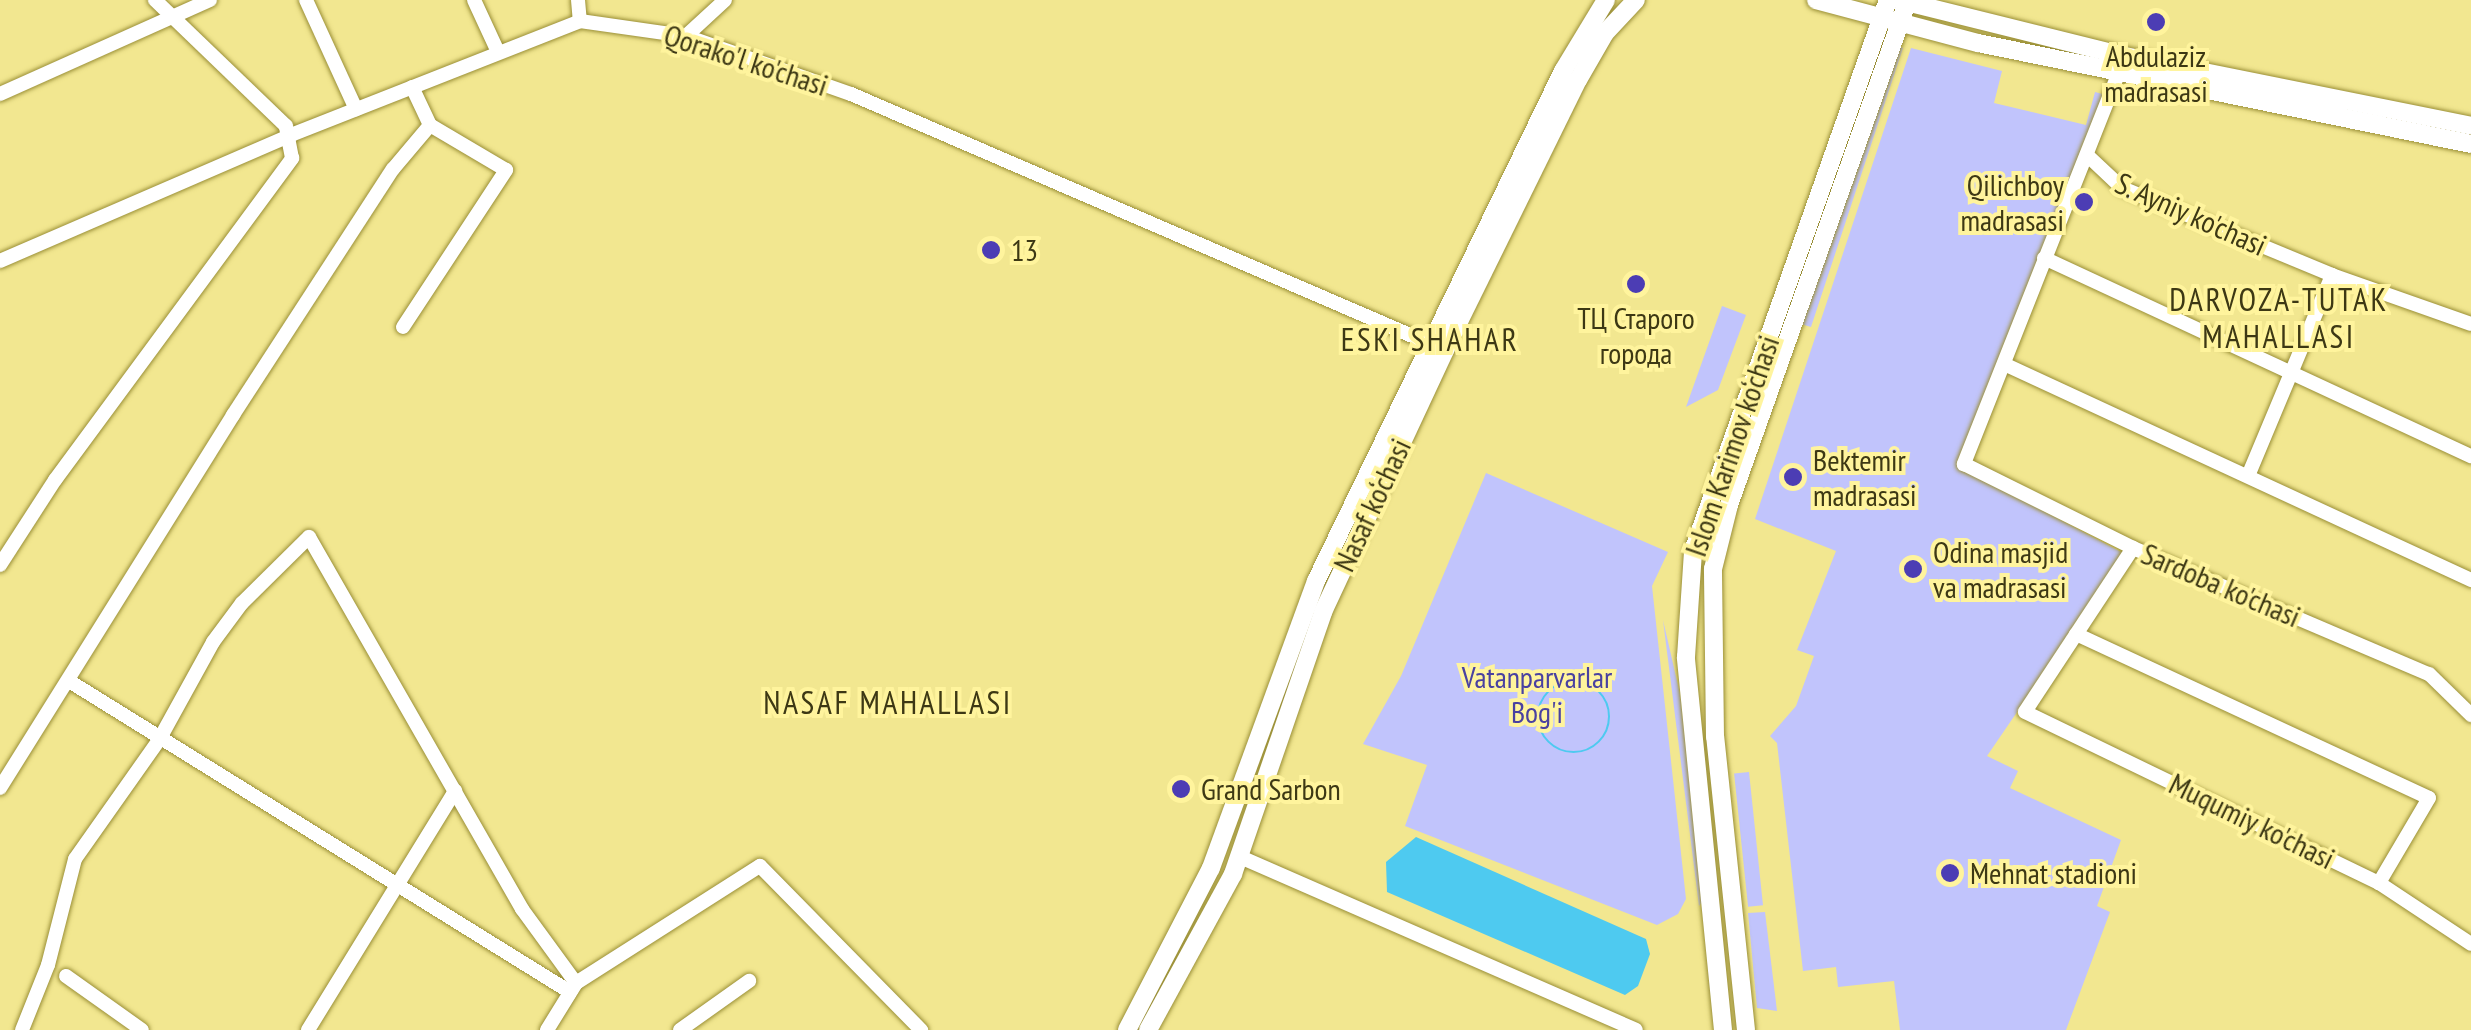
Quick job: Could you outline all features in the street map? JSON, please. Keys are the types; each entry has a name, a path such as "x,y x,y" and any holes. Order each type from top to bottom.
{"main road":[{"name":"Nasaf ko‘chasi","path":"1126,1030 1212,868 1316,581 1437,346 1606,0"},
{"name":"Nasaf ko‘chasi","path":"1538,141 1605,33 1636,0"},
{"path":"1816,0 1885,9 1901,21 2119,72 2471,126"},
{"path":"1904,1 2471,144"},
{"name":"Islom Karimov ko‘chasi","path":"1746,1030 1711,677 1719,540 1901,21 1904,1"},
{"name":"Islom Karimov ko‘chasi","path":"1723,1030 1686,657 1693,551 1885,9"},
{"name":"Nasaf ko‘chasi","path":"1148,1030 1238,856 1322,612 1437,346"},
{"path":"1698,788 1720,786"}],"street":[{"path":"0,565 77,449 292,158 291,135 154,0"},
{"path":"0,94 210,0"},
{"path":"306,0 356,109"},
{"path":"474,0 498,52"},
{"path":"578,0 580,21"},
{"path":"686,36 725,0"},
{"name":"Qorako'l ko'chasi","path":"0,261 291,135 580,21 686,36 982,147 1437,346"},
{"path":"2119,72 2004,364 2471,580"},
{"path":"403,327 506,170 430,125 412,86"},
{"path":"0,788 254,382 393,169 430,125"},
{"name":"S. Ayniy ko'chasi","path":"2087,155 2122,188 2332,276 2471,324"},
{"path":"2044,258 2471,456"},
{"path":"2248,476 2332,276"},
{"name":"Sardoba ko'chasi","path":"2004,364 1964,464 2133,548 2429,674 2471,715"},
{"path":"22,1030 48,965 76,859 159,740 242,603 309,537 522,909 573,987"},
{"path":"2133,548 2076,634 2429,798 2379,883"},
{"name":"Muqumiy ko'chasi","path":"2076,634 2025,712 2379,883 2471,944"},
{"path":"69,682 399,886 573,987"},
{"path":"308,1030 455,790"},
{"path":"1238,856 1636,1030"},
{"path":"547,1030 573,987 760,866 921,1030"},
{"path":"66,976 142,1030"},
{"path":"680,1030 749,981"}],"green space":[{"path":"1900,47 1903,48 1811,327 1801,324"},
{"path":"1911,48 2002,71 1994,103 2086,125 2095,92 2106,95 1958,466 2125,554 1987,756 2018,771 2010,788 2121,840 2097,906 2110,912 2066,1030 1900,1030 1894,981 1838,987 1836,967 1803,971 1777,743 1770,736 1796,706 1814,656 1797,650 1836,551 1755,519"},
{"path":"1722,306 1746,315 1718,390 1686,407"},
{"name":"Vatanparvarlar Bog'i","path":"1486,473 1668,552 1652,586 1686,899 1678,914 1657,925 1405,826 1427,765 1363,744 1401,676"},
{"path":"1663,620 1680,694 1704,899 1699,906"},
{"path":"1749,772 1763,905 1748,907 1734,774"},
{"path":"1765,912 1777,1011 1757,1008 1748,913"}],"shaded area":[{"path":"1416,837 1646,939 1650,954 1638,986 1625,995 1387,892 1386,862"}],"waterway":[{"path":"1574,681 1600,691 1610,717 1600,743 1574,753 1548,743 1538,717 1548,691 1574,681"}],"place":[{"name":"Abdulaziz madrasasi","path":"2156,22"},
{"name":"Qilichboy madrasasi","path":"2084,202"},
{"name":"13","path":"991,250"},
{"name":"ТЦ Старого города","path":"1636,284"},
{"name":"Bektemir madrasasi","path":"1793,477"},
{"name":"Odina masjid va madrasasi","path":"1913,569"},
{"name":"Grand Sarbon","path":"1181,789"},
{"name":"Mehnat stadioni","path":"1950,873"}],"district":[{"name":"DARVOZA-TUTAK MAHALLASI","path":"2279,318"},
{"name":"ESKI SHAHAR","path":"1430,339"},
{"name":"NASAF MAHALLASI","path":"888,702"}]}
